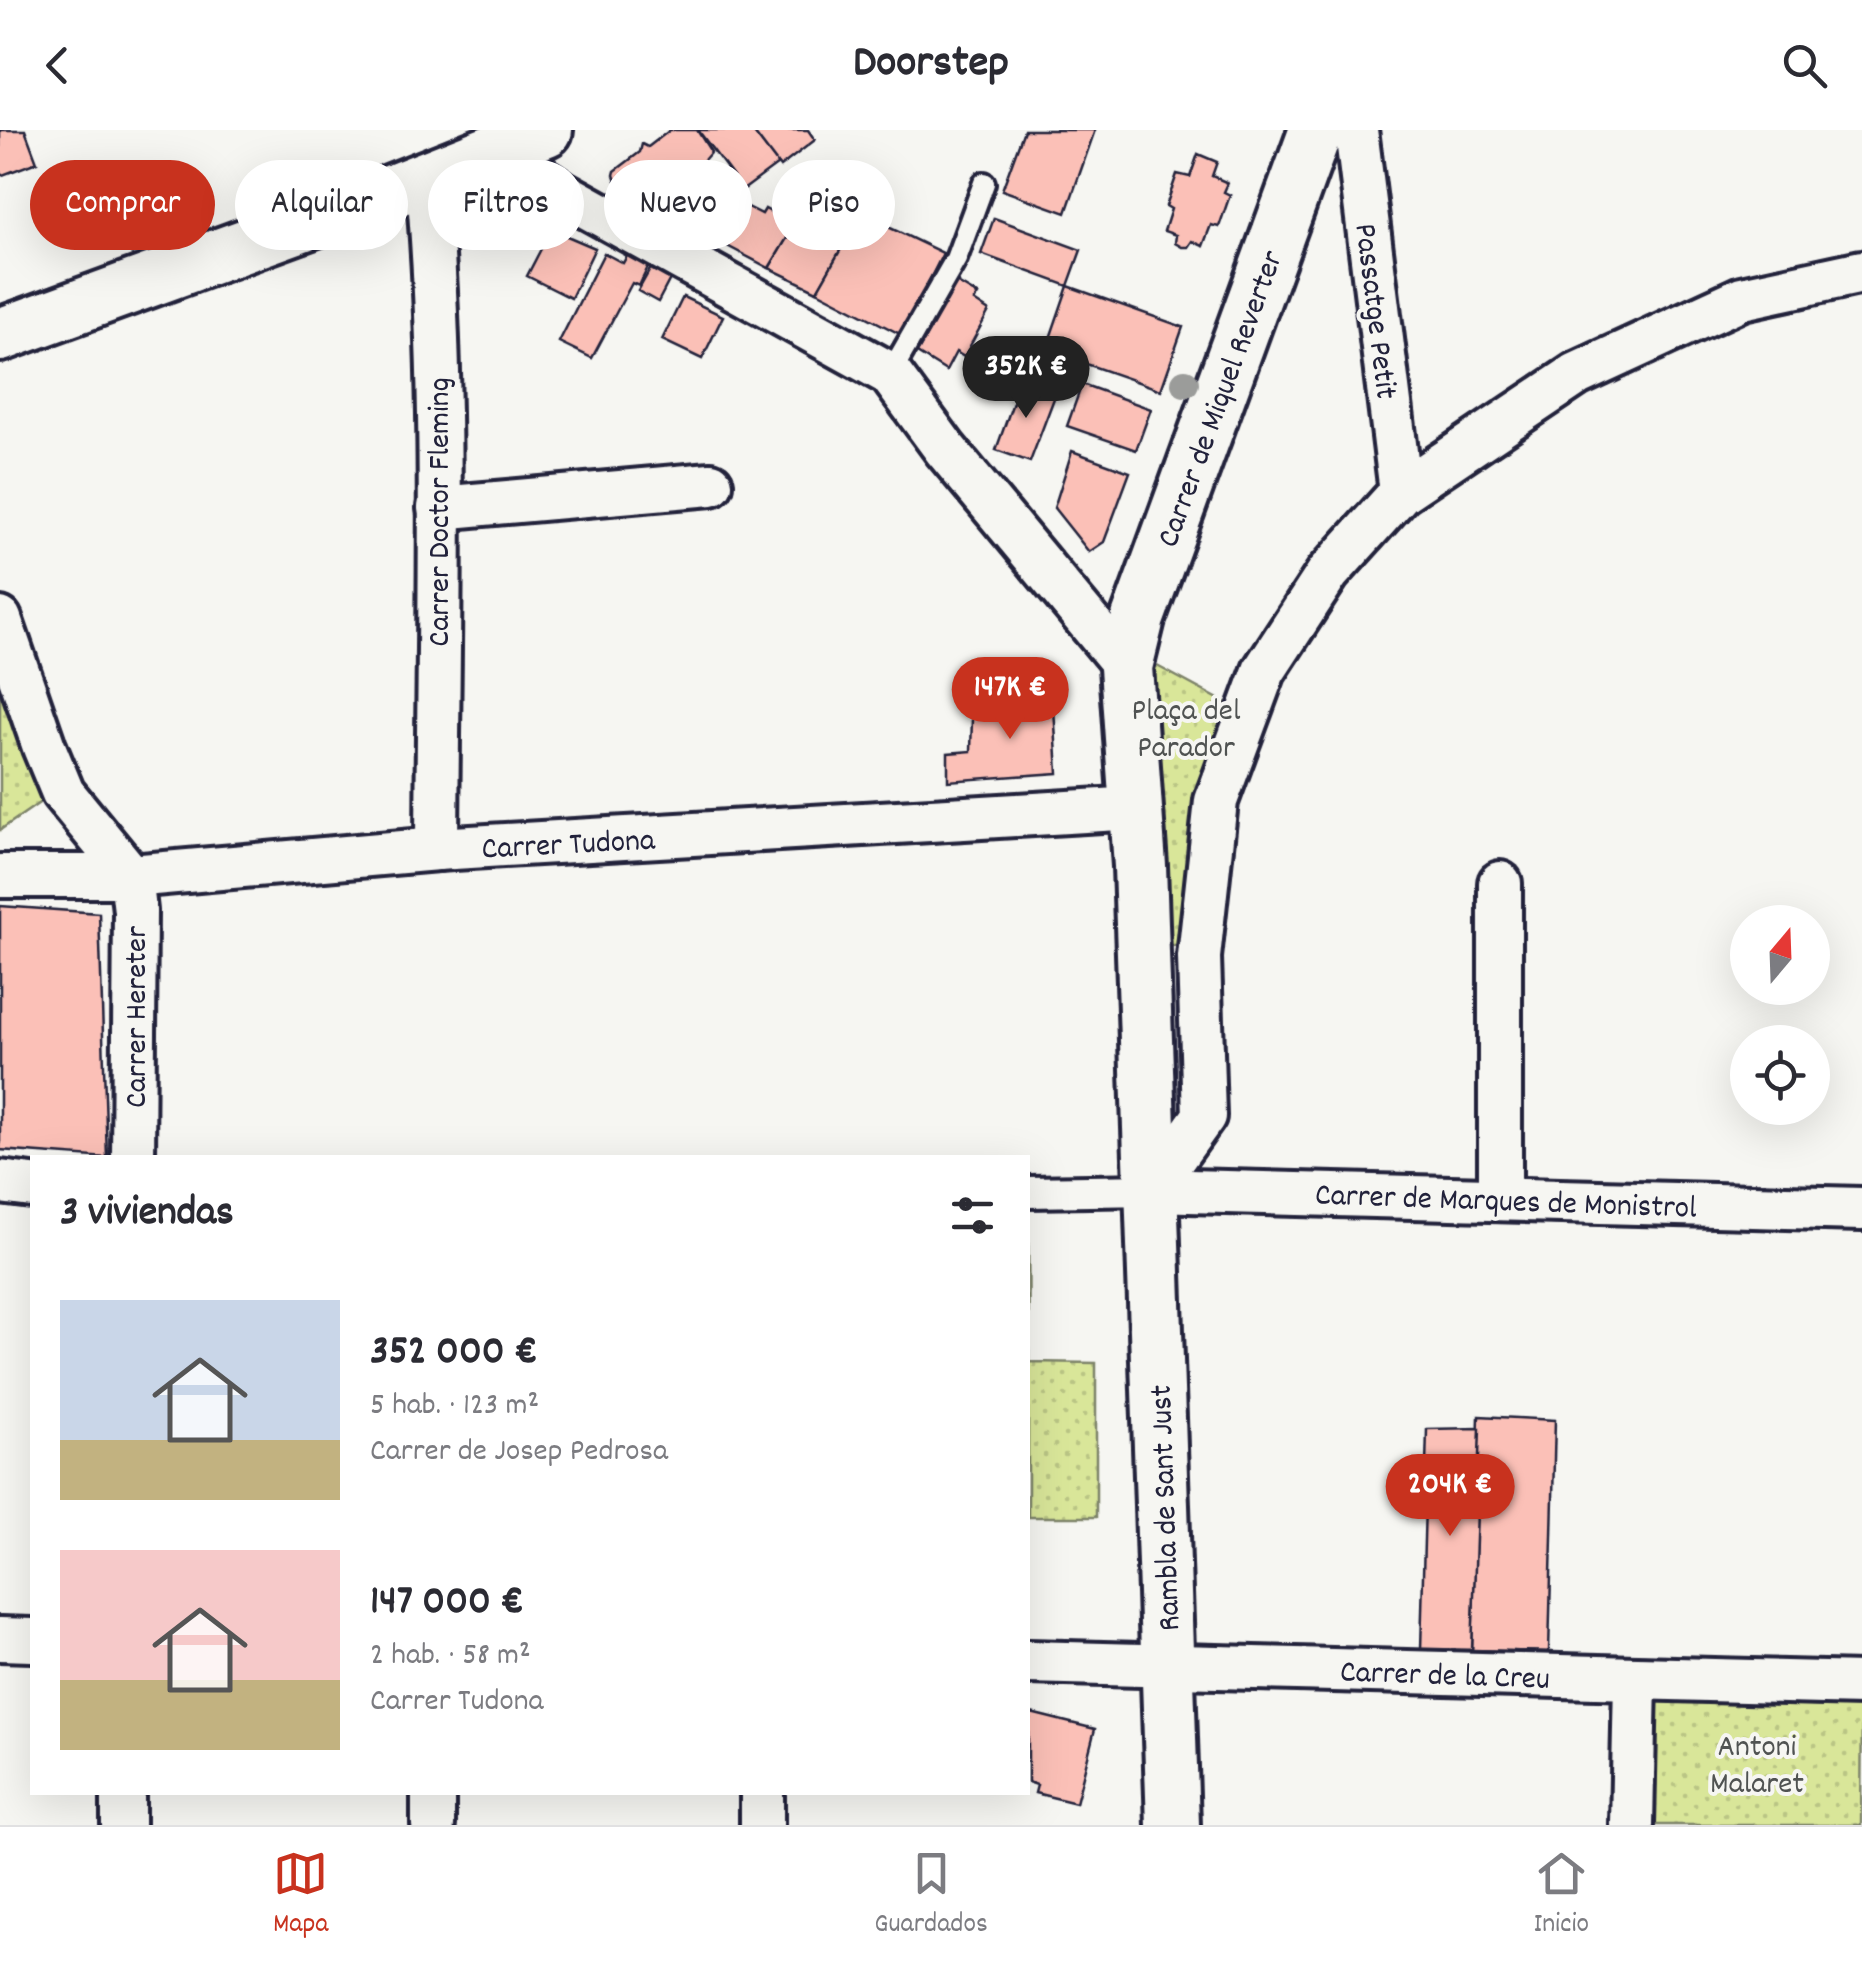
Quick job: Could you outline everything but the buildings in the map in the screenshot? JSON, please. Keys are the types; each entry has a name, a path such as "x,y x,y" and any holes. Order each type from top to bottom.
{"street":[{"path":"0,335 370,200 427,174 546,130"},
{"name":"Carrer de Miquel Reverter","path":"1136,808 1126,667 1138,618 1316,130"},
{"name":"Passatge Petit","path":"1356,130 1401,492"},
{"path":"496,150 564,194 890,374 944,449 1126,667"},
{"name":"Carrer Doctor Fleming","path":"427,174 434,248 439,508 436,849"},
{"path":"1151,1190 1204,1116 1199,956 1216,802 1264,670 1328,573 1401,492 1576,374 1742,298 1862,272"},
{"path":"439,508 711,484"},
{"path":"0,619 63,793 131,876"},
{"path":"1136,808 1151,1190"},
{"name":"Carrer Tudona","path":"0,876 131,876 436,849 1136,808"},
{"name":"Carrer Hereter","path":"131,876 135,911 134,1155"},
{"path":"1500,883 1500,1197"},
{"path":"1144,983 1199,956"},
{"path":"0,1182 30,1186"},
{"path":"1030,1192 1151,1190"},
{"name":"Carrer de Marques de Monistrol","path":"1151,1190 1862,1209"},
{"name":"Rambla de Sant Just","path":"1151,1190 1174,1825"},
{"path":"0,1639 30,1640"},
{"name":"Carrer de la Creu","path":"1030,1662 1862,1684"},
{"path":"1632,1825 1635,1680"},
{"path":"123,1795 123,1825"},
{"path":"433,1795 433,1825"},
{"path":"762,1795 762,1825"}],"lane":[{"path":"890,374 956,259 984,183"}],"green space":[{"name":"Plaça del Parador","path":"1146,660 1233,707 1185,945 1155,947"},
{"path":"0,676 45,799 0,830"},
{"path":"1030,1362 1096,1363 1096,1517 1030,1517"},
{"name":"Antoni Malaret","path":"1649,1697 1862,1702 1861,1825 1654,1825"}]}
